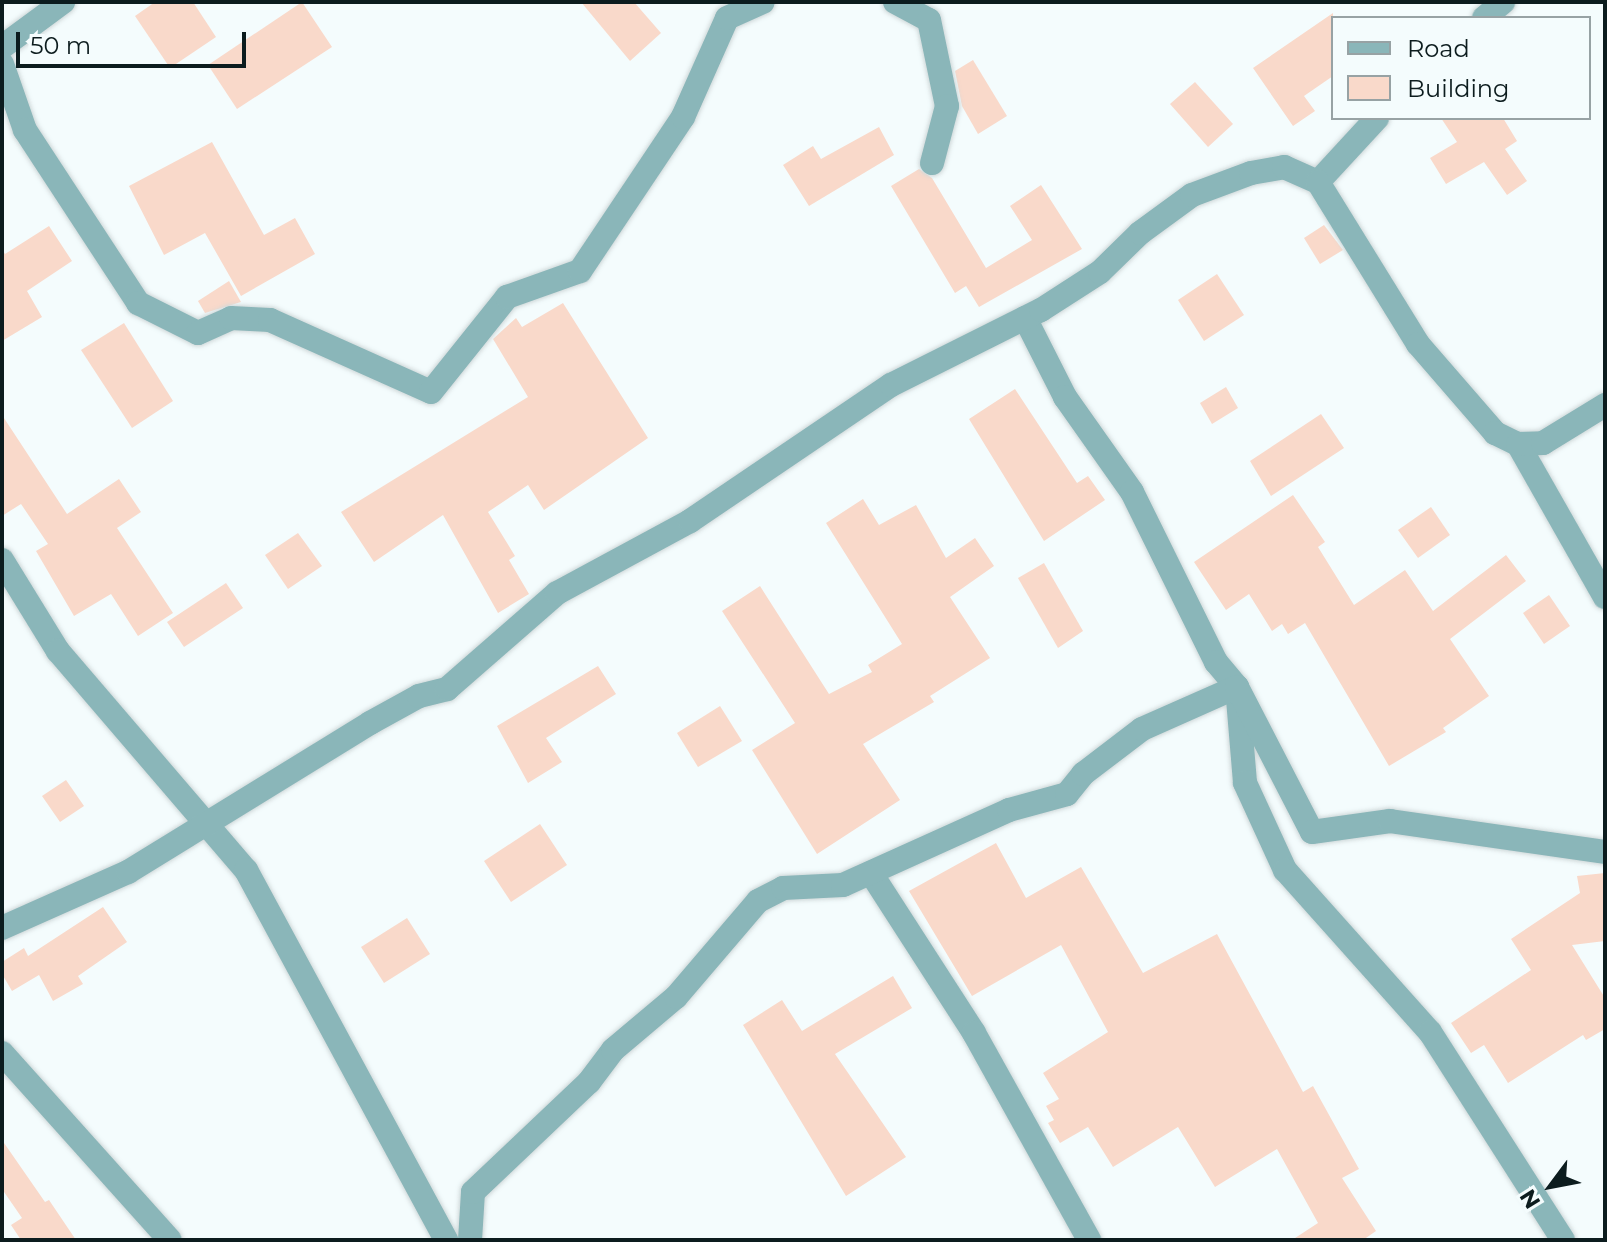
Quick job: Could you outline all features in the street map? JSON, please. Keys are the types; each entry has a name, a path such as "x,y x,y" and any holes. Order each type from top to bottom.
{"street":[{"path":"2,47 63,2"},
{"path":"2,64 25,130 138,303 198,333 231,318 270,320 431,392 507,297 580,271 683,117 727,18 763,2"},
{"path":"895,2 929,20 947,106 932,163"},
{"path":"1486,16 1503,2"},
{"path":"1318,182 1375,120"},
{"path":"2,928 128,872 370,723 419,696 447,689 557,593 690,521 891,385 1025,318 1100,272 1140,233 1192,195 1251,173 1284,167 1318,182 1418,344 1495,433 1518,444 1543,443 1605,405"},
{"path":"1025,318 1065,397 1132,492 1216,662 1237,687 1312,832 1348,823 1390,821 1605,852"},
{"path":"1518,444 1605,597"},
{"path":"2,560 58,651 246,870 446,1240"},
{"path":"470,1240 473,1192 589,1082 613,1050 676,997 758,901 783,888 843,885 1009,810 1067,794 1083,774 1142,729 1237,687"},
{"path":"1237,687 1245,783 1285,870 1430,1032 1563,1240"},
{"path":"871,873 974,1033 1089,1240"},
{"path":"2,1053 170,1240"}],"building":[{"path":"155,2 193,2 216,37 170,68 135,16"},
{"path":"302,2 332,47 237,109 208,65"},
{"path":"581,2 634,2 661,33 630,61"},
{"path":"1333,13 1331,77 1304,96 1315,111 1293,126 1253,68"},
{"path":"973,60 1007,116 978,134 962,106 955,71"},
{"path":"1195,82 1233,124 1208,147 1170,104"},
{"path":"1442,120 1504,120 1517,141 1505,149 1527,181 1507,195 1484,162 1446,184 1430,158 1457,142"},
{"path":"879,127 894,155 809,206 783,165 813,146 821,159"},
{"path":"212,142 264,235 295,218 315,254 241,296 205,233 164,255 129,186"},
{"path":"919,169 932,178 986,268 1032,240 1010,206 1041,185 1082,249 979,307 966,286 955,293 891,186"},
{"path":"1324,225 1343,250 1320,264 1304,238"},
{"path":"49,226 72,261 27,291 42,317 2,341 2,249 5,254"},
{"path":"1217,274 1244,315 1204,341 1178,300"},
{"path":"229,281 241,302 205,313 198,301"},
{"path":"563,303 648,438 544,510 528,485 488,512 515,556 509,560 529,594 498,613 443,515 374,562 341,512 528,397 493,339 516,318 522,327"},
{"path":"124,323 173,401 132,428 81,350"},
{"path":"1226,387 1238,408 1212,424 1200,403"},
{"path":"1015,389 1077,483 1088,476 1105,500 1044,541 969,419"},
{"path":"1321,414 1344,448 1271,496 1250,461"},
{"path":"2,415 67,514 119,479 141,512 117,528 173,613 138,636 111,594 74,616 36,551 48,544 21,504 2,516"},
{"path":"1293,495 1325,542 1318,547 1354,605 1405,570 1433,611 1506,555 1526,581 1450,639 1489,696 1443,728 1446,732 1389,766 1305,623 1288,634 1282,624 1272,631 1249,594 1226,610 1194,562"},
{"path":"863,499 879,525 916,505 946,558 975,538 994,566 950,597 990,658 930,696 934,702 863,744 900,800 817,854 752,750 795,723 722,611 760,586 829,694 872,672 868,665 902,644 826,523"},
{"path":"1431,507 1450,535 1418,558 1398,530"},
{"path":"298,533 322,566 288,589 265,555"},
{"path":"1044,563 1083,631 1058,648 1018,578"},
{"path":"226,583 243,608 184,647 167,622"},
{"path":"1549,595 1570,626 1544,644 1523,613"},
{"path":"598,666 616,694 546,738 562,762 528,783 497,726"},
{"path":"720,706 742,741 698,767 677,733"},
{"path":"66,780 84,806 60,822 42,796"},
{"path":"540,824 567,865 511,902 484,861"},
{"path":"996,843 1026,898 1081,867 1143,973 1217,934 1303,1092 1313,1086 1359,1169 1342,1178 1376,1231 1363,1240 1292,1240 1318,1223 1277,1149 1215,1187 1178,1127 1113,1167 1088,1127 1060,1143 1048,1123 1054,1120 1046,1106 1059,1099 1043,1073 1108,1032 1061,945 972,996 909,891"},
{"path":"1605,873 1605,941 1572,945 1605,998 1605,1029 1586,1040 1583,1035 1508,1083 1484,1045 1471,1053 1451,1023 1531,970 1511,939 1580,893 1577,876"},
{"path":"103,907 127,942 78,976 83,984 53,1001 39,975 12,991 2,974 2,962 24,948 28,956"},
{"path":"407,918 430,954 384,983 361,947"},
{"path":"893,976 912,1008 835,1054 906,1157 846,1196 743,1025 782,1000 802,1031"},
{"path":"2,1140 76,1240 21,1240 11,1225 22,1218 2,1189"}]}
